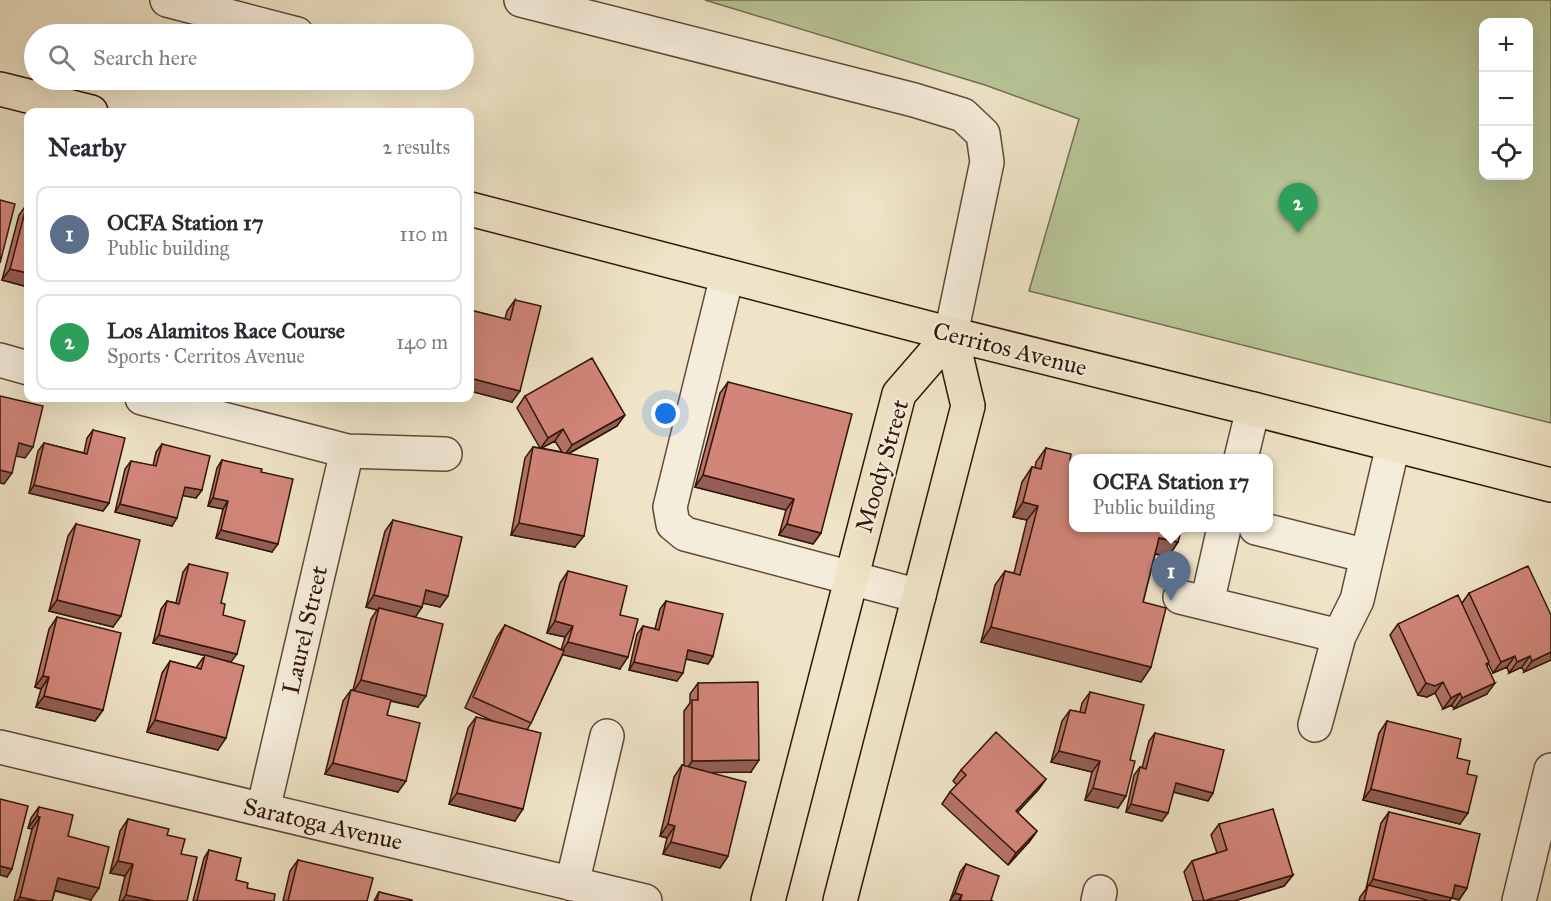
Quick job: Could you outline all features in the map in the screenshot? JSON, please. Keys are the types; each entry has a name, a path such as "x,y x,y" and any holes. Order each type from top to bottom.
{"main road":[{"path":"0,89 75,108"},
{"name":"Cerritos Avenue","path":"474,210 951,334 1551,485"},
{"name":"Moody Street","path":"768,901 899,394 951,334"},
{"path":"840,901 968,406 951,334"}],"street":[{"path":"167,0 259,24"},
{"path":"521,0 914,100 963,115 982,134 987,162 951,334"},
{"path":"727,276 670,507 673,524 685,534 920,596"},
{"path":"0,360 24,367"},
{"path":"157,402 347,451 445,454"},
{"path":"1242,454 1253,409"},
{"path":"1315,725 1339,636 1357,600 1393,445"},
{"name":"Laurel Street","path":"263,810 347,451"},
{"path":"1222,532 1193,600 1339,636"},
{"path":"1272,532 1367,556"},
{"path":"572,884 607,736"},
{"name":"Saratoga Avenue","path":"0,747 645,901"},
{"path":"1519,901 1551,770"}],"green space":[{"path":"705,0 1551,0 1551,423 1029,291 1079,119 985,85"}],"building":[{"path":"0,200 15,204 0,263"},
{"path":"24,215 24,272 10,269"},
{"path":"515,300 541,306 520,391 474,379 474,311 510,320"},
{"path":"592,358 625,415 572,445 563,429 548,438 525,396"},
{"path":"728,382 852,414 821,533 787,524 794,499 703,475"},
{"path":"0,396 43,406 33,447 19,443 12,473 0,470"},
{"path":"93,430 125,438 109,503 34,485 44,443 87,454"},
{"path":"162,444 210,456 202,490 185,487 177,518 120,504 131,461 156,466"},
{"path":"533,447 598,459 584,536 519,523"},
{"path":"1046,448 1071,454 1069,454 1069,532 1181,532 1178,542 1159,538 1143,602 1166,608 1151,667 991,627 1005,571 1020,575 1038,506 1023,502 1032,467 1041,469"},
{"path":"222,460 293,479 278,544 221,530 228,501 213,498"},
{"path":"393,520 462,537 448,596 426,590 422,607 374,595"},
{"path":"76,524 140,540 121,616 57,600"},
{"path":"189,564 228,573 221,603 225,604 223,615 245,621 237,654 159,635 167,601 179,604"},
{"path":"1528,566 1551,615 1551,652 1532,661 1530,656 1517,662 1515,656 1501,662 1469,593"},
{"path":"568,571 627,586 620,615 638,619 628,657 568,642 573,626 555,621"},
{"path":"1458,595 1489,662 1486,664 1495,683 1462,698 1460,693 1451,698 1443,682 1435,686 1426,683 1398,624"},
{"path":"666,601 723,614 713,656 688,650 683,673 634,662 643,626 659,630"},
{"path":"379,608 443,624 426,696 361,680"},
{"path":"57,617 121,633 103,710 44,696 49,677 43,676"},
{"path":"505,625 564,651 531,723 473,697"},
{"path":"205,655 244,666 226,738 155,720 170,661 201,669"},
{"path":"758,682 759,760 692,761 692,700 698,700 698,683"},
{"path":"351,690 391,700 387,715 420,723 406,781 333,763"},
{"path":"1090,692 1144,705 1130,760 1135,761 1126,796 1093,788 1100,761 1059,751 1070,710 1085,713"},
{"path":"476,717 541,733 523,809 457,793"},
{"path":"1387,721 1461,739 1457,758 1470,761 1467,774 1477,776 1468,813 1371,789"},
{"path":"996,732 1046,779 1016,811 1037,831 1016,853 950,792 966,775 961,770"},
{"path":"1155,733 1224,750 1213,793 1176,783 1168,813 1131,804 1140,767 1146,769"},
{"path":"682,765 746,782 728,856 671,842 675,826 668,824"},
{"path":"0,799 28,806 12,869 0,866"},
{"path":"39,807 73,815 68,836 109,847 99,888 58,878 52,901 20,897 40,817 37,816"},
{"path":"1273,809 1293,875 1204,901 1192,861 1227,850 1219,824"},
{"path":"1389,812 1480,834 1467,888 1455,885 1452,898 1373,879"},
{"path":"128,819 169,829 167,835 185,839 181,854 197,857 187,901 154,901 126,895 133,864 118,861"},
{"path":"209,850 241,858 236,880 248,883 247,888 275,894 274,901 197,901"},
{"path":"298,860 373,878 367,901 288,901"},
{"path":"966,864 999,876 991,900 993,901 960,901 962,895 955,893"},
{"path":"1368,885 1427,900 1427,901 1364,901"},
{"path":"379,892 412,900 412,901 377,901"}],"place":[{"name":"Los Alamitos Race Course","path":"1298,233"},
{"name":"OCFA Station 17","path":"1171,601"}]}
